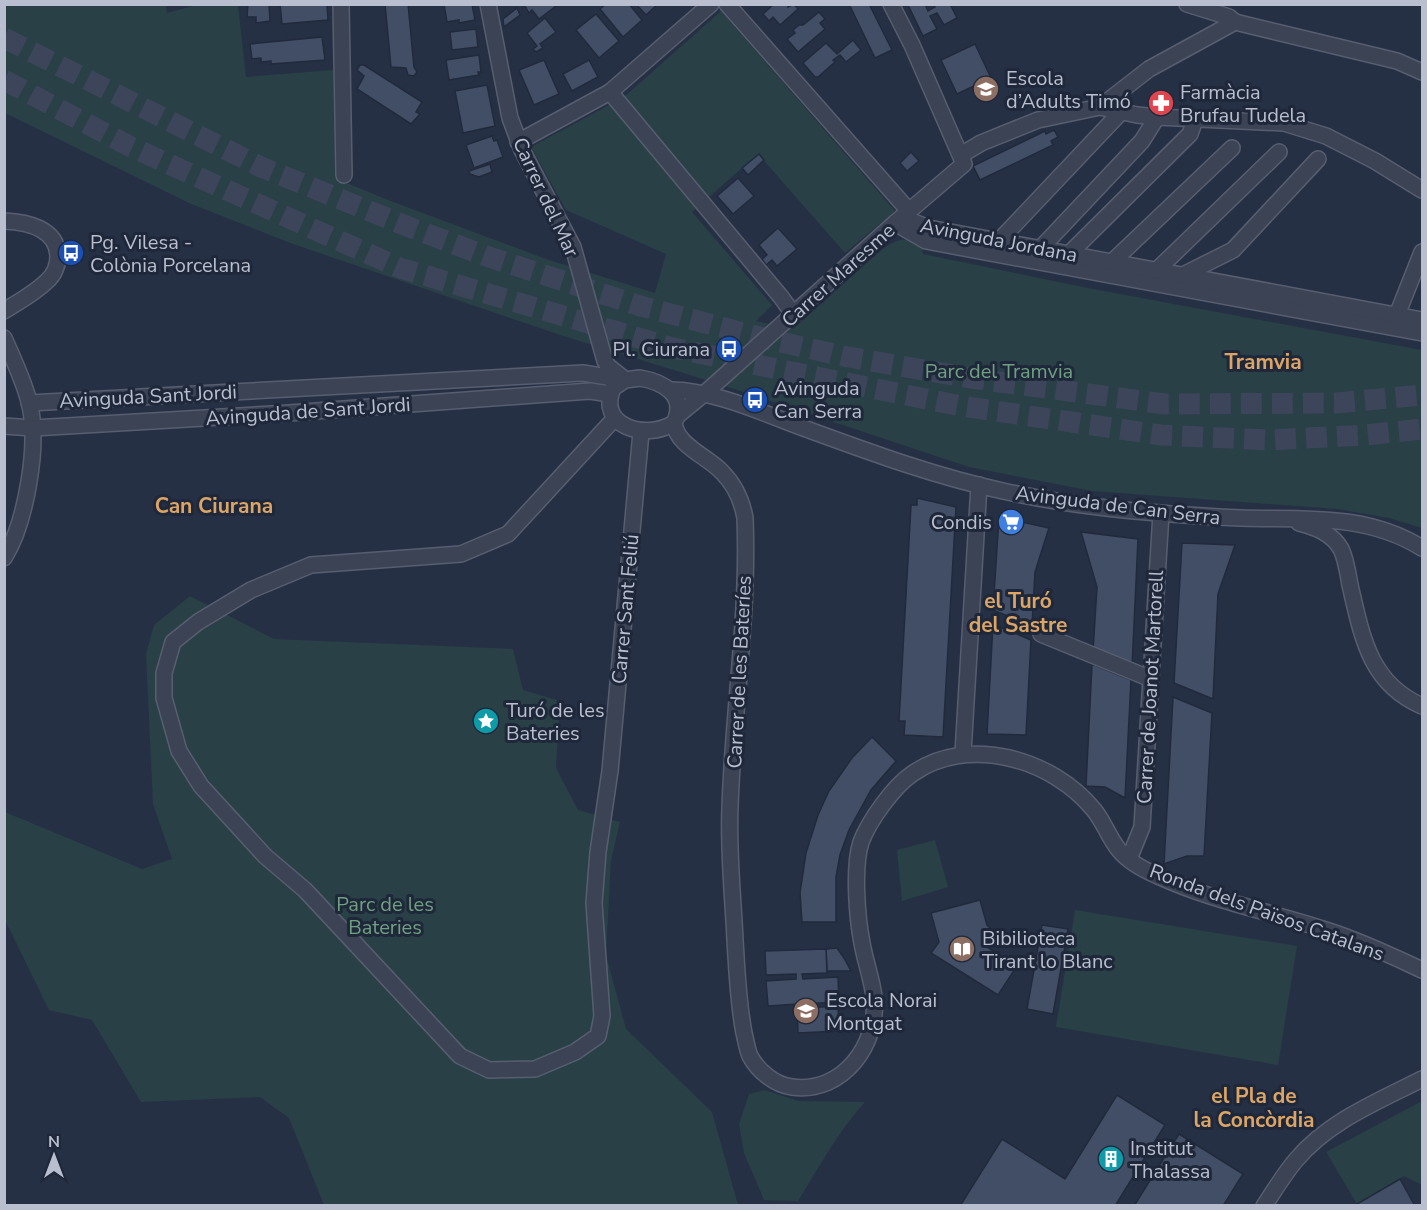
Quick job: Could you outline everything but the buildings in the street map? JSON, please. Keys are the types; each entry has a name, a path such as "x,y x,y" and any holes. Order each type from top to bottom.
{"street":[{"path":"341,4 344,175"},
{"name":"Carrer del Mar","path":"488,4 510,118 518,142 573,247 605,361 625,380"},
{"path":"518,142 610,92 711,4"},
{"path":"728,4 909,211"},
{"path":"891,4 912,45 961,155 981,142 1038,120 1100,107 1157,117 1284,123 1326,136 1375,161 1422,190"},
{"path":"1187,4 1229,17 1235,22 1397,61 1422,72"},
{"path":"1100,107 1149,69 1235,22"},
{"path":"610,92 794,315"},
{"path":"999,241 1121,112"},
{"path":"1041,249 1142,141 1157,117"},
{"path":"1069,254 1190,134 1195,120"},
{"path":"1112,262 1232,148"},
{"path":"1157,270 1280,152"},
{"name":"Carrer Maresme","path":"675,419 964,164 961,155"},
{"path":"1183,275 1233,250 1318,159"},
{"path":"4,221 36,226 51,237 58,252 55,272 48,281 4,311"},
{"name":"Avinguda Jordana","path":"895,223 914,222 929,228 1422,320"},
{"name":"Avinguda Jordana","path":"895,223 926,241 1422,333"},
{"path":"1397,315 1422,252"},
{"path":"4,338 29,403 33,428 31,466 23,510 14,544 4,558"},
{"name":"Avinguda Sant Jordi","path":"29,403 584,373 625,380"},
{"path":"670,390 677,404 675,419 658,430 641,432 624,425 615,417 610,404 610,394 617,383 625,380 650,380 670,390 705,393"},
{"name":"Avinguda de Sant Jordi","path":"4,426 33,428 590,392 610,394"},
{"name":"Avinguda de Can Serra","path":"705,393 868,452 979,485 1053,501 1233,518 1324,519 1366,525 1396,533 1422,548"},
{"name":"Carrer Sant Feliú","path":"615,417 508,534 461,554 311,565 251,590 198,622 173,642 164,673 164,698 179,751 201,786 265,856 304,890 460,1056 489,1070 535,1069 575,1052 598,1036 602,1016 594,903 598,852 610,771 641,432"},
{"name":"Carrer de les Bateríes","path":"675,419 678,436 728,478 742,504 745,518 743,610 730,810 736,949"},
{"path":"963,753 979,485"},
{"name":"Carrer de Joanot Martorell","path":"1129,859 1142,827 1161,513"},
{"path":"1284,519 1325,533 1341,550 1364,639 1375,667 1395,690 1422,706"},
{"path":"1341,550 1348,533 1366,525"},
{"path":"1041,634 1150,679"},
{"name":"Ronda dels Països Catalans","path":"736,949 738,1001 748,1053 758,1067 763,1073 789,1088 817,1087 832,1082 853,1064 866,1046 874,1018 874,996 862,944 858,912 856,885 861,843 889,795 912,773 940,760 963,753 988,754 1014,759 1070,785 1095,811 1118,849 1129,859 1158,876 1333,932 1422,970"},
{"path":"1264,1206 1294,1162 1315,1141 1351,1115 1422,1079"}],"green space":[{"name":"Parc del Tramvia","path":"4,5 166,5 167,13 196,5 238,5 246,77 333,70 335,178 549,260 655,293 666,254 566,210 531,147 624,97 721,11 895,211 845,253 758,154 692,212 772,305 756,321 793,329 879,252 893,243 907,239 919,241 923,254 1088,288 1422,350 1422,528 1389,518 1337,509 1092,491 969,467 722,385 560,335 293,244 189,203 5,113"},
{"name":"Parc de les Bateries","path":"190,596 274,639 513,649 523,690 560,701 556,768 578,810 620,822 611,861 606,955 626,1029 712,1112 738,1205 324,1205 289,1118 260,1097 141,1102 92,1020 49,1010 5,920 5,812 142,869 172,859 153,804 146,654 154,625"},
{"path":"935,840 948,887 902,901 897,850"},
{"path":"1075,910 1297,946 1278,1065 1056,1027"},
{"path":"764,1090 799,1101 865,1102 837,1138 798,1201 764,1200 744,1153 739,1124 749,1094"},
{"path":"1422,1101 1422,1185 1404,1176 1357,1204 1326,1152"}],"tunnel":[{"path":"4,38 261,167 409,227 486,256 640,306 767,339 848,357 970,378 1165,404 1336,403 1422,395"},
{"path":"4,80 131,147 400,268 673,348 961,406 1161,435 1269,440 1365,435 1422,429"}],"place":[{"name":"Escola d’Adults Timó","path":"986,89"},
{"name":"Farmàcia Brufau Tudela","path":"1161,103"},
{"name":"Pg. Vilesa - Colònia Porcelana","path":"71,253"},
{"name":"Pl. Ciurana","path":"729,349"},
{"name":"Avinguda Can Serra","path":"755,400"},
{"name":"Condis","path":"1011,522"},
{"name":"Turó de les Bateries","path":"486,721"},
{"name":"Bibilioteca Tirant lo Blanc","path":"962,949"},
{"name":"Escola Norai Montgat","path":"806,1011"},
{"name":"Institut Thalassa","path":"1111,1159"}],"district":[{"name":"Tramvia","path":"1263,362"},
{"name":"Can Ciurana","path":"214,506"},
{"name":"el Turó del Sastre","path":"1018,613"},
{"name":"el Pla de la Concòrdia","path":"1254,1108"}]}
